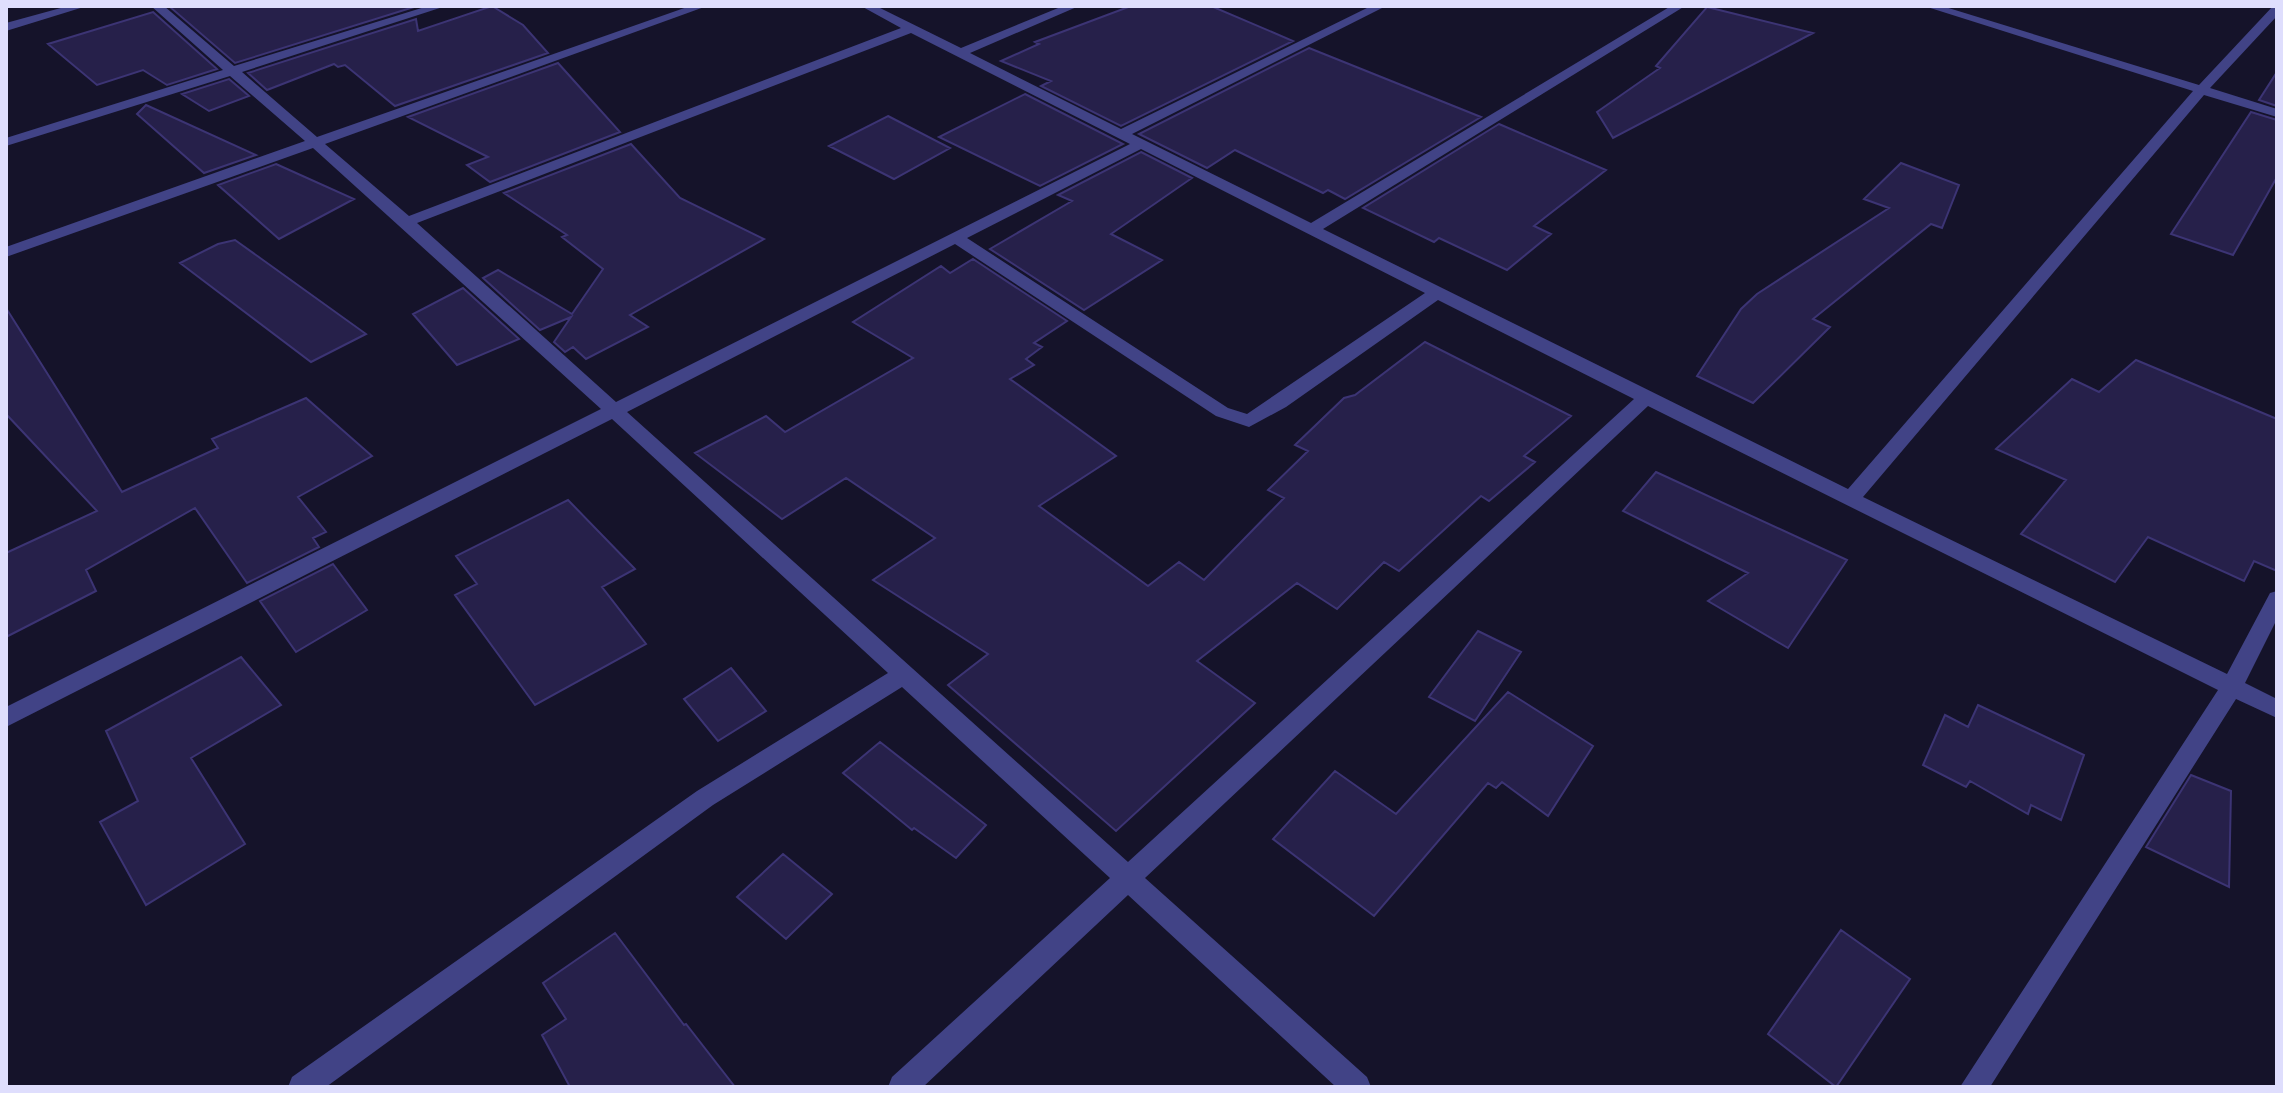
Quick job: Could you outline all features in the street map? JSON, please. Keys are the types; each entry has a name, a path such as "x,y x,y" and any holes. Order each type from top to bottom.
{"street":[{"path":"6,27 81,6"},
{"path":"157,6 407,222 1357,1087"},
{"path":"6,142 440,6"},
{"path":"6,252 701,6"},
{"path":"867,6 1314,228 1646,398 2277,709"},
{"path":"962,52 1073,6"},
{"path":"1123,133 1380,6"},
{"path":"1314,228 1679,6"},
{"path":"1930,6 2277,113"},
{"path":"1850,499 2201,90 2277,9"},
{"path":"407,222 912,28"},
{"path":"6,718 1142,143"},
{"path":"955,237 1222,412 1249,421 1280,403 1438,292"},
{"path":"902,1087 1646,398"},
{"path":"1974,1087 2232,686 2277,599"},
{"path":"302,1087 705,798 903,675"}],"building":[{"path":"492,6 523,25 548,53 395,106 345,65 338,67 334,64 267,90 248,73 416,19 418,31"},
{"path":"1131,6 1211,6 1293,41 1121,126 1041,86 1051,81 1001,61 1039,44 1035,42"},
{"path":"170,7 414,7 235,63"},
{"path":"1707,7 1813,33 1613,138 1597,112 1660,68 1656,66"},
{"path":"153,12 217,69 167,85 143,70 97,85 48,44"},
{"path":"1309,48 1481,117 1345,199 1328,190 1323,193 1235,150 1207,168 1139,134"},
{"path":"558,63 620,132 490,182 467,165 488,157 408,117"},
{"path":"2277,72 2277,106 2259,100"},
{"path":"229,79 249,96 209,111 182,94"},
{"path":"1025,94 1123,144 1040,186 939,137"},
{"path":"146,105 256,155 204,173 137,114"},
{"path":"2251,112 2277,120 2277,177 2233,255 2171,234"},
{"path":"888,116 950,148 894,179 829,146"},
{"path":"1499,124 1606,170 1534,226 1551,234 1507,270 1439,238 1434,242 1363,208"},
{"path":"631,144 680,198 764,239 630,315 648,327 586,359 573,347 565,352 554,342 571,317 540,330 483,278 498,270 572,314 603,269 562,237 567,235 504,193"},
{"path":"1141,152 1192,178 1111,234 1162,260 1084,310 990,249 1072,201 1058,195"},
{"path":"1901,163 1959,185 1942,228 1931,224 1813,319 1830,327 1753,403 1697,376 1741,309 1757,294 1889,208 1864,199"},
{"path":"276,164 354,199 279,239 218,185"},
{"path":"235,240 366,334 311,362 180,263 218,244"},
{"path":"973,259 1067,321 1034,343 1042,347 1026,359 1034,365 1010,379 1116,456 1039,506 1148,586 1179,562 1204,580 1284,498 1268,490 1308,451 1295,445 1344,398 1355,395 1425,342 1571,416 1524,456 1535,462 1489,501 1481,496 1399,571 1384,562 1337,609 1297,583 1197,661 1255,703 1116,831 948,685 988,654 873,580 935,538 846,478 782,519 695,453 766,416 785,432 913,358 853,322 941,266 950,273"},
{"path":"463,288 519,339 457,365 413,314"},
{"path":"6,308 122,492 218,448 212,439 306,398 372,456 298,497 326,532 313,538 319,547 247,583 195,508 86,570 96,591 6,637 6,553 97,511 6,414"},
{"path":"2136,360 2277,419 2277,571 2254,561 2244,581 2148,537 2115,582 2021,534 2066,480 1996,449 2072,379 2099,392"},
{"path":"1656,472 1847,560 1788,648 1708,601 1748,573 1623,511"},
{"path":"568,500 635,569 602,587 646,644 535,705 455,595 477,584 456,556"},
{"path":"333,564 367,610 296,652 260,601"},
{"path":"1478,631 1521,652 1475,721 1429,697"},
{"path":"241,657 281,705 191,758 245,844 146,905 100,822 138,801 106,731"},
{"path":"731,668 766,711 718,741 684,699"},
{"path":"1508,692 1593,746 1548,816 1502,782 1496,788 1488,783 1374,916 1273,839 1335,771 1396,814"},
{"path":"1978,705 2084,755 2061,820 2031,805 2028,814 1970,781 1966,787 1923,765 1945,715 1968,727"},
{"path":"880,742 986,825 956,858 914,828 912,830 843,773"},
{"path":"2191,775 2231,791 2229,887 2146,847"},
{"path":"783,854 832,894 786,939 737,897"},
{"path":"1841,930 1910,979 1836,1087 1768,1034"},
{"path":"615,933 735,1087 570,1087 542,1035 566,1019 543,983"}]}
